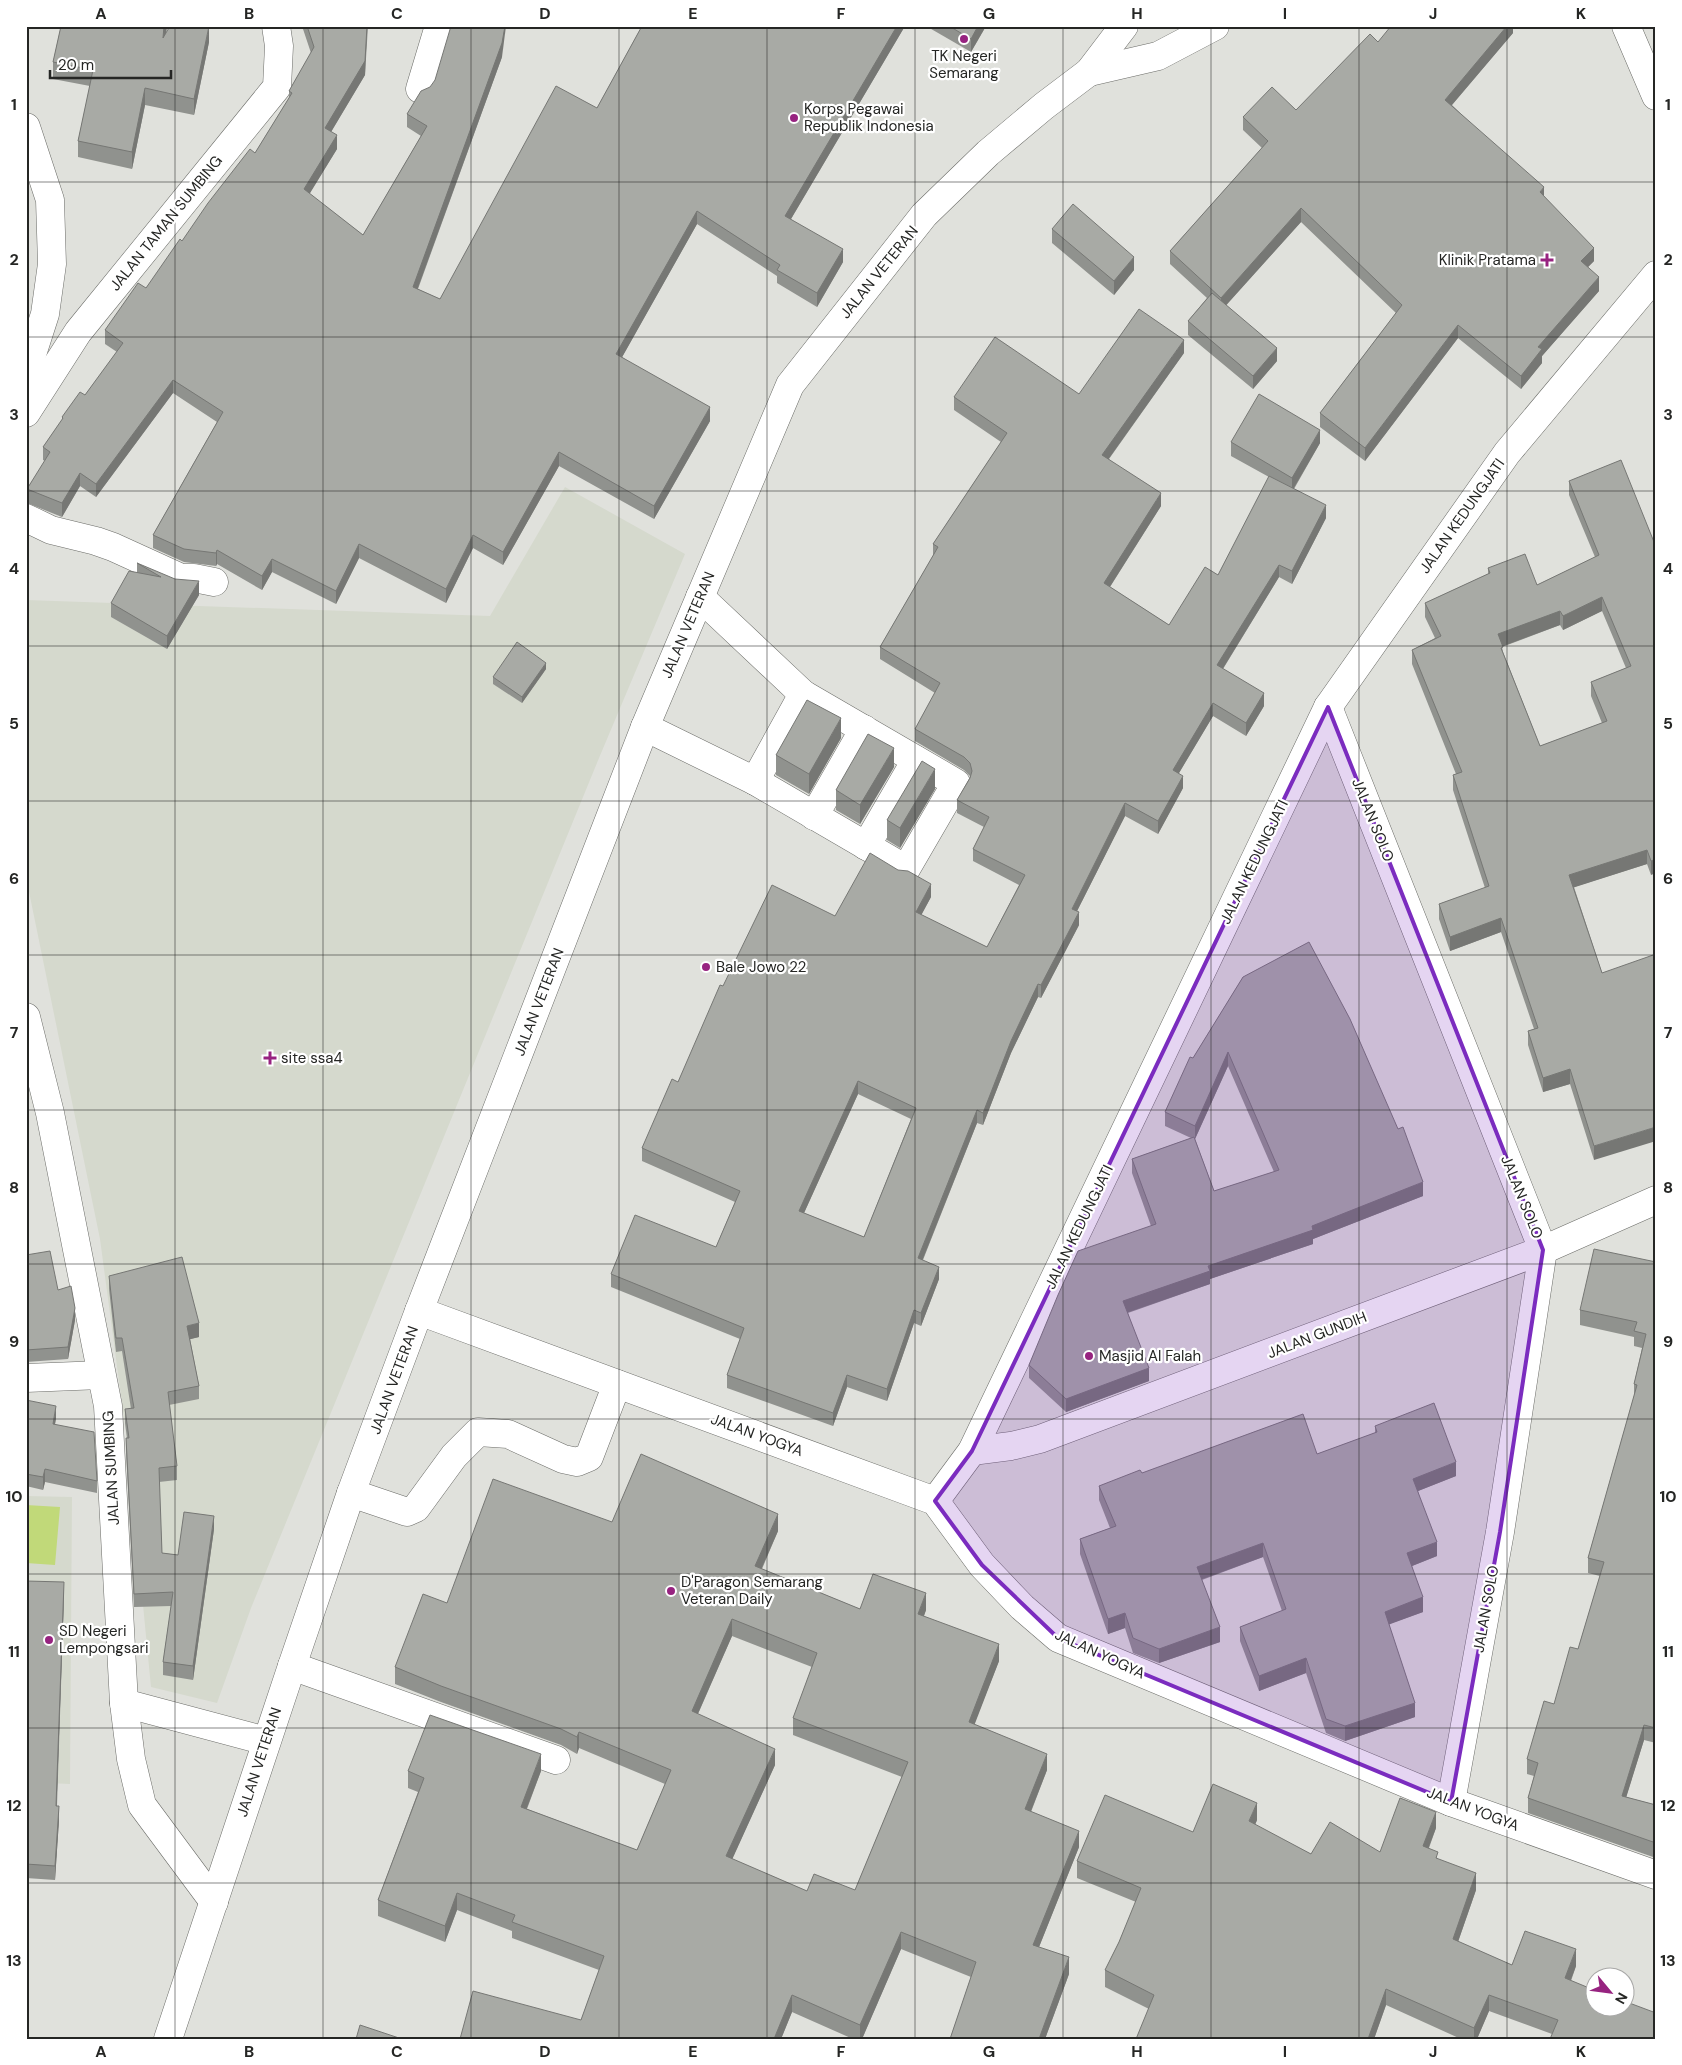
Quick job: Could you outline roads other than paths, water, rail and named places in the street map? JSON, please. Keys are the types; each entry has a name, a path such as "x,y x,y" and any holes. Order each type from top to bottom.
{"street":[{"name":"JALAN TAMAN SUMBING","path":"26,413 78,332 277,87 279,46 276,26"},
{"path":"420,89 439,26"},
{"name":"JALAN VETERAN","path":"168,2039 266,1741 352,1493 419,1312 644,727 790,385 924,215 988,153 1044,106 1089,72 1124,26"},
{"name":"JALAN VETERAN","path":"1089,72 1158,56 1215,26"},
{"path":"1626,26 1656,96"},
{"path":"26,127 50,200 52,264 45,314 26,373"},
{"name":"JALAN KEDUNGJATI","path":"936,1500 972,1451 1328,707 1507,453 1656,275"},
{"path":"26,518 51,530 113,547 180,578 194,578 214,582"},
{"path":"644,727 755,781 906,869 956,783 803,694 700,597"},
{"path":"755,781 803,694"},
{"name":"JALAN SOLO","path":"1328,707 1543,1250 1500,1532 1451,1802"},
{"path":"814,816 864,729"},
{"path":"866,846 916,760"},
{"name":"JALAN SUMBING","path":"26,1018 50,1113 100,1375 108,1406 124,1703 131,1759 142,1805 214,1902"},
{"name":"JALAN GUNDIH","path":"972,1451 1011,1446 1040,1439 1543,1250 1656,1200"},
{"name":"JALAN YOGYA","path":"419,1312 936,1500 982,1565 1022,1607 1058,1638 1451,1802 1656,1875"},
{"path":"26,1378 100,1375"},
{"path":"352,1493 398,1510 407,1512 416,1508 454,1456 478,1432 508,1434 563,1458 577,1462 589,1457 617,1384"},
{"path":"292,1666 556,1760"},
{"path":"124,1703 266,1741"}],"place":[{"name":"TK Negeri Semarang","path":"964,39"},
{"name":"Korps Pegawai Republik Indonesia","path":"794,118"},
{"name":"Klinik Pratama","path":"1547,260"},
{"name":"Bale Jowo 22","path":"706,967"},
{"name":"site ssa4","path":"270,1058"},
{"name":"Masjid Al Falah","path":"1089,1356"},
{"name":"D'Paragon Semarang Veteran Daily","path":"671,1591"},
{"name":"SD Negeri Lempongsari","path":"49,1640"}]}
